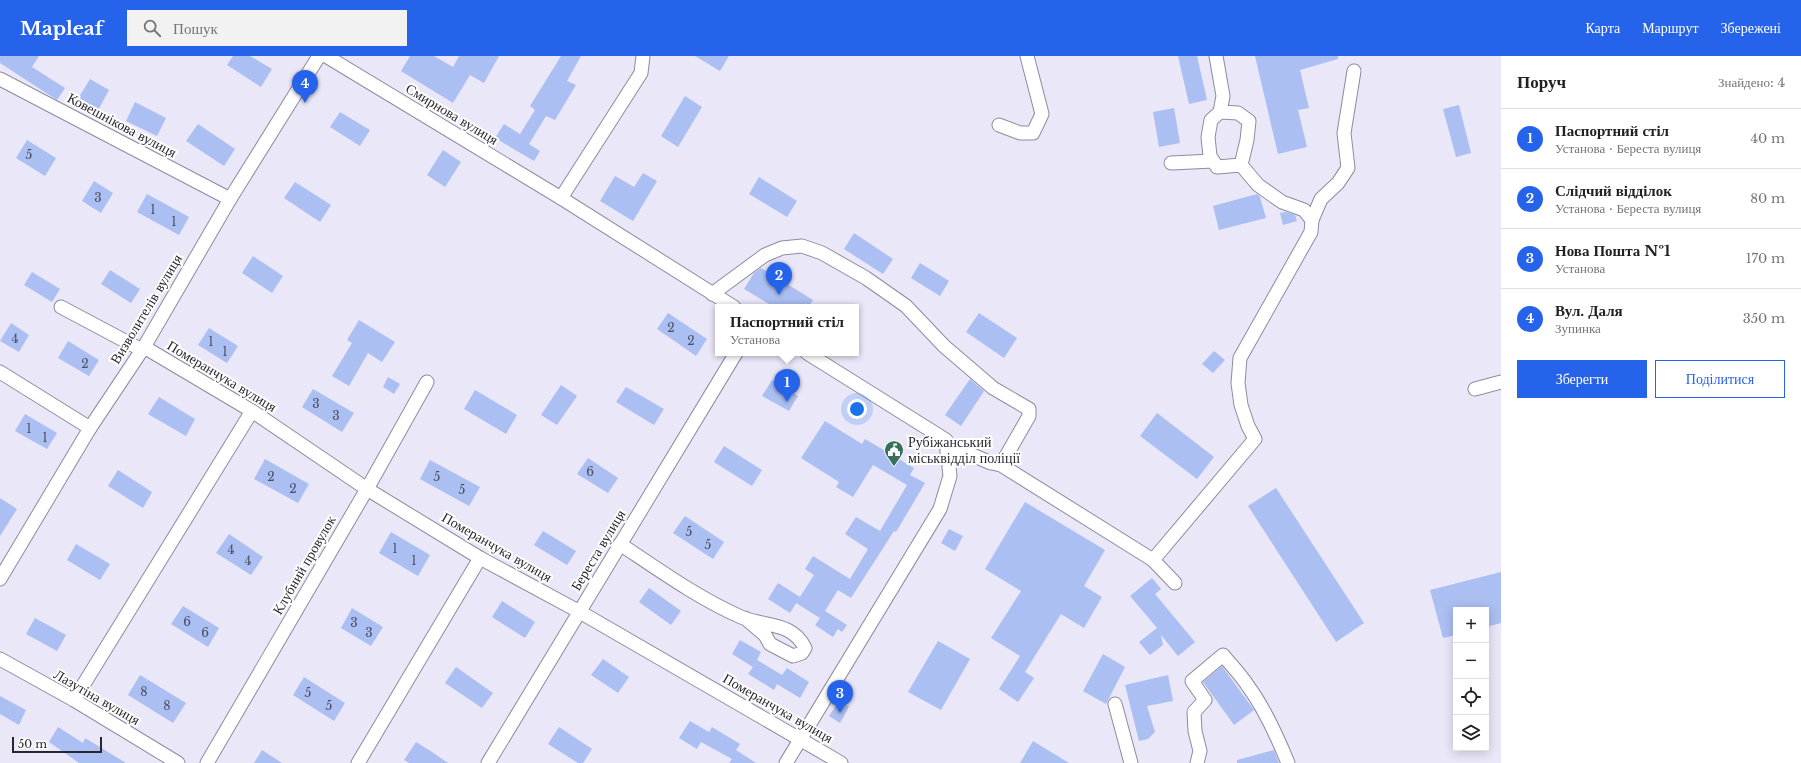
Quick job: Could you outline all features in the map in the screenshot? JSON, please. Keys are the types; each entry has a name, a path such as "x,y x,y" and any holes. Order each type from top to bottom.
{"street":[{"name":"Визволителів вулиця","path":"2,572 90,428 143,348 230,199 319,56"},
{"name":"Смирнова вулиця","path":"326,56 561,198 729,304"},
{"path":"561,198 642,73 643,56"},
{"path":"999,125 1020,133 1033,133 1042,114 1027,56"},
{"path":"1216,56 1223,96 1220,112 1211,120 1208,137 1210,156 1217,168 1241,165"},
{"path":"1153,560 1255,439 1248,426 1241,405 1238,383 1240,358 1311,232 1312,220 1321,199 1338,183 1348,168 1344,133 1354,71"},
{"name":"Ковешнікова вулиця","path":"0,79 230,199"},
{"path":"1220,112 1238,113 1248,120 1247,140 1241,165"},
{"path":"1171,163 1213,162"},
{"path":"1241,165 1258,185 1282,202 1304,210 1312,220"},
{"path":"712,294 765,255 782,248 802,246 822,253 866,278 906,306 944,346 993,388 1029,409 1029,416 1001,465"},
{"name":"Померанчука вулиця","path":"61,307 143,348 252,411 367,488 480,558 580,612 801,738 841,763"},
{"name":"Береста вулиця","path":"488,763 734,356"},
{"path":"786,763 940,509 950,476 946,440 812,356"},
{"path":"0,372 90,428"},
{"name":"Клубний провулок","path":"207,763 427,382"},
{"path":"1476,389 1501,382"},
{"path":"74,700 252,411"},
{"path":"947,452 970,454 991,463 1001,465 1153,560 1175,583"},
{"path":"620,544 668,576 745,618"},
{"path":"358,763 480,558"},
{"path":"1197,763 1200,750 1195,731 1194,712 1205,700 1192,681 1223,655 1248,686 1260,704 1278,739 1288,763"},
{"name":"Лазутіна вулиця","path":"0,659 74,700 178,763"},
{"path":"1115,704 1131,763"}],"building":[{"path":"0,56 39,56 32,67 65,88 57,100 0,63"},
{"path":"233,56 250,56 272,69 261,87 227,65"},
{"path":"410,56 434,56 453,67 459,56 499,56 484,83 470,75 453,103 401,71"},
{"path":"561,56 581,56 567,81 576,85 555,120 546,116 529,144 540,151 534,161 495,138 504,124 520,134 535,110 530,106"},
{"path":"695,56 729,56 720,71"},
{"path":"1178,56 1197,56 1207,100 1189,104"},
{"path":"1255,56 1338,56 1338,59 1300,70 1309,108 1298,110 1307,147 1278,154"},
{"path":"90,79 109,90 96,114 76,102"},
{"path":"685,96 702,107 678,147 661,136"},
{"path":"135,102 166,118 157,136 126,121"},
{"path":"1459,105 1471,153 1456,157 1443,109"},
{"path":"1174,108 1180,143 1159,147 1153,112"},
{"path":"340,112 370,130 360,146 330,127"},
{"path":"198,124 235,149 224,166 186,141"},
{"path":"27,140 56,158 45,176 16,158"},
{"path":"443,150 461,162 445,187 427,175"},
{"path":"643,173 657,181 633,221 600,201 615,176 634,187"},
{"path":"759,177 797,201 787,217 749,194"},
{"path":"94,181 113,193 101,213 82,201"},
{"path":"295,182 331,205 320,222 284,198"},
{"path":"147,194 189,217 179,235 137,212"},
{"path":"1257,194 1260,197 1266,218 1219,230 1213,206"},
{"path":"1286,212 1295,215 1297,221 1283,225 1280,213"},
{"path":"854,233 893,259 883,274 844,249"},
{"path":"253,256 283,276 272,293 242,273"},
{"path":"920,263 949,281 940,296 911,278"},
{"path":"761,268 813,300 811,304 769,304 744,289 754,273"},
{"path":"110,270 140,289 131,303 101,284"},
{"path":"32,272 60,289 52,302 24,285"},
{"path":"668,313 707,339 696,356 657,329"},
{"path":"979,313 1017,338 1004,358 966,332"},
{"path":"359,320 395,342 382,362 368,353 349,386 332,376 352,343 347,340"},
{"path":"11,323 29,335 19,352 0,341"},
{"path":"209,328 238,346 227,363 198,345"},
{"path":"68,341 99,360 89,376 58,358"},
{"path":"1214,351 1225,360 1213,373 1202,364"},
{"path":"388,377 400,384 394,394 383,387"},
{"path":"970,379 984,391 961,426 945,415"},
{"path":"772,380 798,396 789,411 762,396"},
{"path":"561,385 577,396 557,425 541,415"},
{"path":"626,387 664,409 654,425 616,402"},
{"path":"313,389 354,413 342,432 302,407"},
{"path":"475,390 517,415 506,434 464,409"},
{"path":"159,397 195,419 186,436 148,414"},
{"path":"1157,413 1214,457 1197,479 1140,436"},
{"path":"25,414 57,433 47,449 15,431"},
{"path":"825,421 862,444 865,439 914,468 910,475 925,483 896,532 894,531 851,598 838,590 825,611 847,625 842,632 838,629 833,637 815,625 820,618 796,603 814,575 805,569 813,556 850,579 868,549 845,534 856,517 880,531 907,485 873,465 853,497 836,487 839,482 801,458"},
{"path":"724,446 762,470 752,486 714,462"},
{"path":"588,458 618,478 608,493 577,474"},
{"path":"265,459 309,484 298,503 254,479"},
{"path":"430,460 480,487 469,506 420,479"},
{"path":"118,470 152,492 143,508 108,486"},
{"path":"1276,488 1364,623 1336,642 1248,506"},
{"path":"0,498 17,509 0,536"},
{"path":"1025,502 1105,550 1084,586 1102,597 1084,628 1061,614 1025,672 1034,678 1018,702 999,689 1020,656 991,638 1021,591 985,569"},
{"path":"685,516 724,542 713,559 673,533"},
{"path":"949,529 963,536 955,551 941,543"},
{"path":"543,531 576,551 567,565 534,545"},
{"path":"391,532 430,555 418,576 379,553"},
{"path":"229,534 263,557 251,575 216,553"},
{"path":"76,544 110,564 100,580 67,560"},
{"path":"1501,572 1501,623 1489,626 1489,607 1453,607 1453,636 1443,638 1430,590"},
{"path":"1152,578 1161,589 1155,594 1195,642 1178,656 1161,635 1163,645 1150,655 1139,642 1157,628 1130,596"},
{"path":"778,583 800,597 790,613 768,599"},
{"path":"649,588 681,611 671,625 639,602"},
{"path":"502,601 535,622 525,638 492,617"},
{"path":"183,606 219,628 208,647 171,624"},
{"path":"352,608 383,627 371,646 341,628"},
{"path":"35,618 66,635 57,651 26,634"},
{"path":"740,640 761,652 757,660 782,675 787,668 809,682 800,698 777,684 774,690 748,674 753,667 732,654"},
{"path":"938,641 970,659 941,710 908,692"},
{"path":"1103,654 1125,667 1106,704 1083,691"},
{"path":"603,659 629,677 618,693 591,675"},
{"path":"1222,666 1254,710 1234,725 1203,682"},
{"path":"456,667 493,693 482,708 445,683"},
{"path":"140,675 186,703 173,723 128,695"},
{"path":"1168,675 1173,701 1147,706 1155,732 1148,739 1139,741 1125,685"},
{"path":"304,677 345,703 334,721 293,695"},
{"path":"0,696 26,710 19,725 0,714"},
{"path":"839,701 849,707 840,723 829,716"},
{"path":"690,721 709,732 712,727 740,744 736,750 756,763 729,763 732,759 701,742 697,749 679,738"},
{"path":"58,727 83,743 85,738 126,763 79,763 49,742"},
{"path":"559,727 592,749 583,763 578,763 548,744"},
{"path":"1033,741 1069,763 1020,763"},
{"path":"416,742 448,763 409,763 404,760"},
{"path":"262,750 282,763 254,763"},
{"path":"1274,750 1279,763 1237,763 1237,760"}],"place":[{"name":"Вул. Даля","path":"305,103"},
{"name":"Слідчий відділок","path":"779,295"},
{"name":"Паспортний стіл","path":"787,402"},
{"name":"Рубіжанський міськвідділ поліції","path":"894,467"},
{"name":"Нова Пошта №1","path":"840,713"}]}
